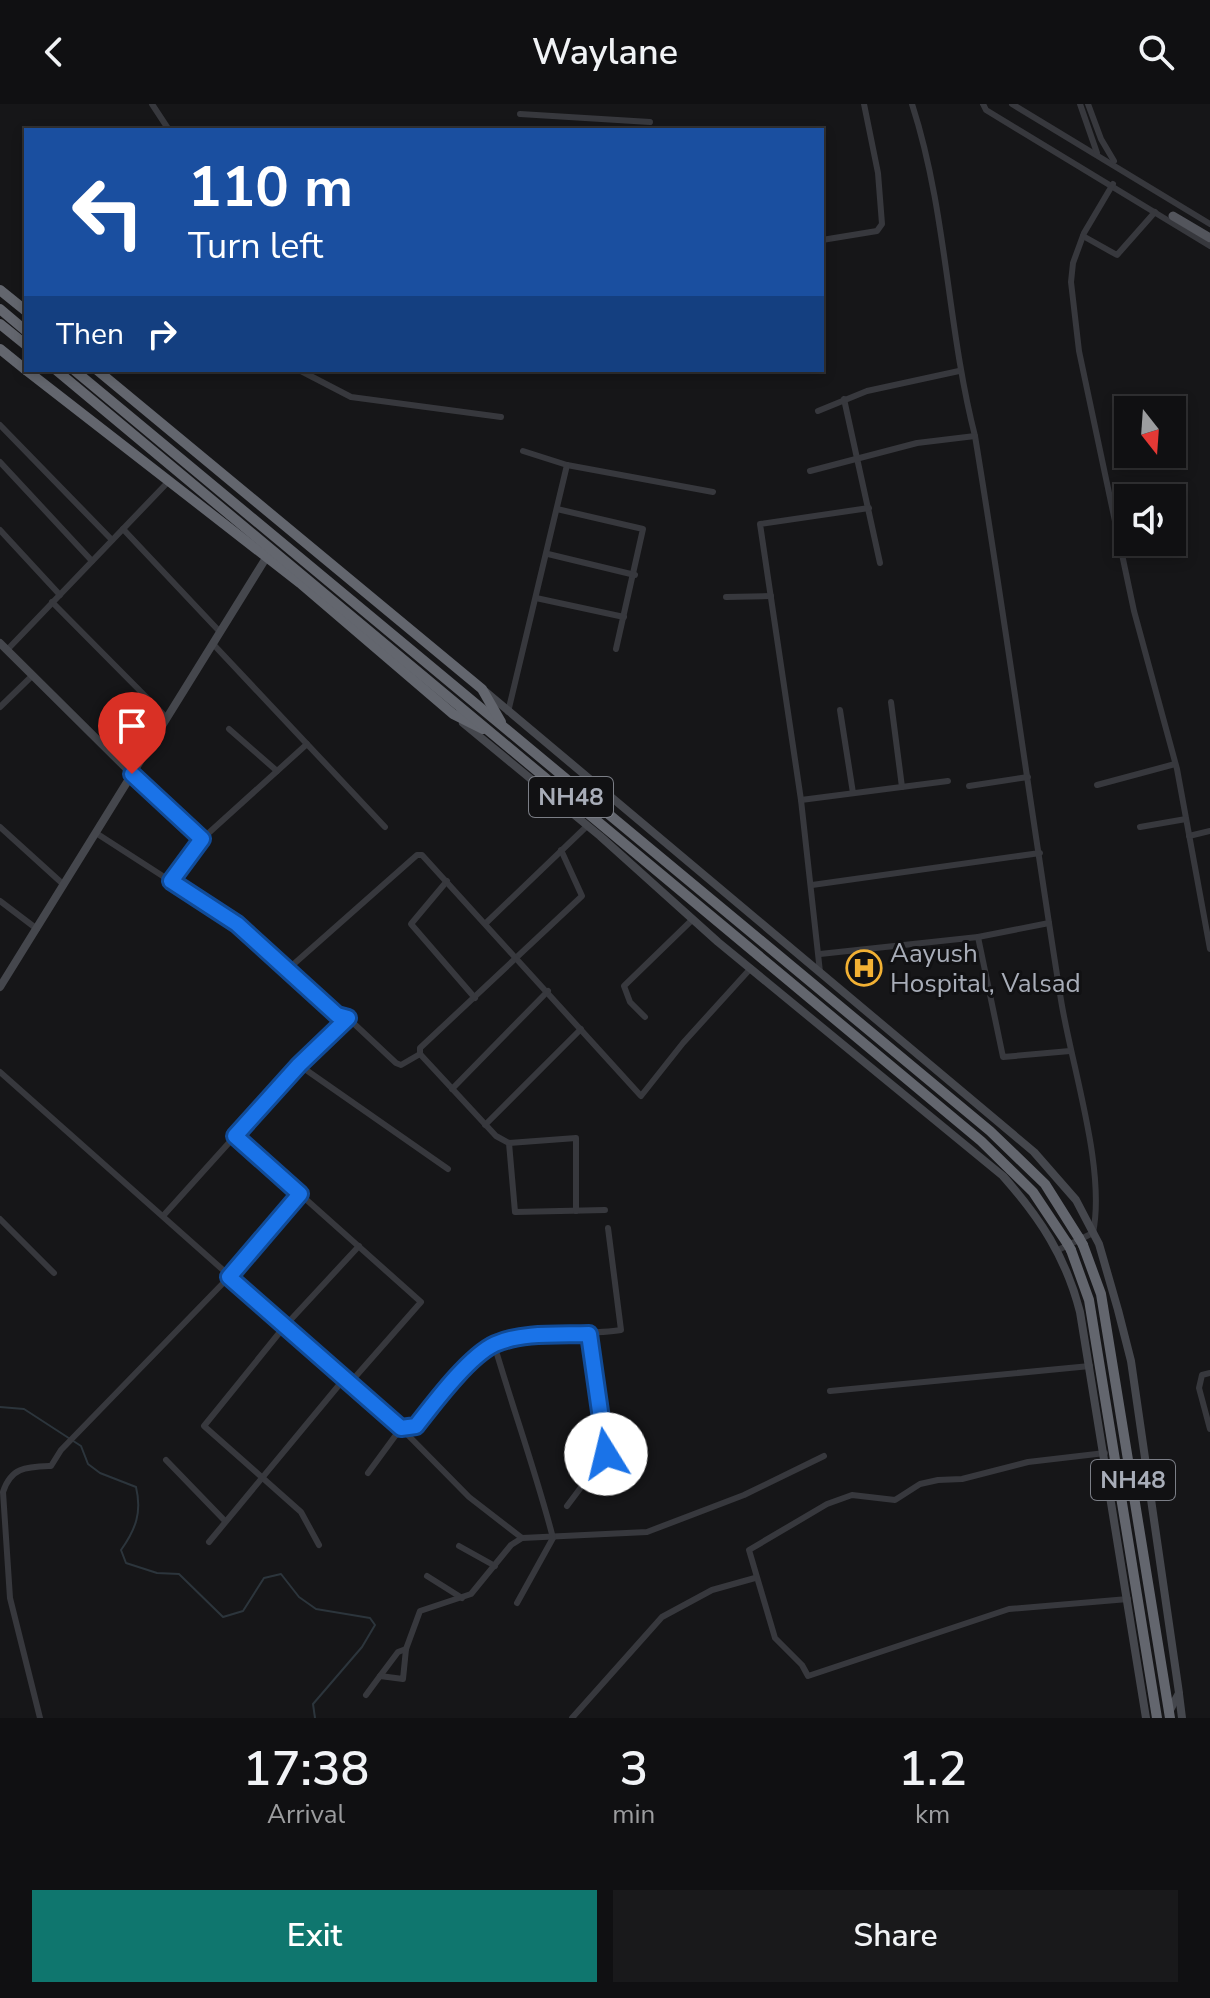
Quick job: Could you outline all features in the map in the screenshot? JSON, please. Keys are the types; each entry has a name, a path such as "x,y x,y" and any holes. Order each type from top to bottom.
{"highway":[{"path":"0,290 24,309"},
{"path":"0,309 24,329"},
{"path":"0,324 24,343"},
{"path":"0,349 24,368"},
{"path":"28,372 266,558 453,714 502,733"},
{"name":"NH48","path":"58,372 990,1131 1045,1184 1081,1241 1104,1310 1169,1715"},
{"name":"NH48","path":"76,372 502,733 691,898 981,1141 1033,1192 1065,1248 1089,1300 1157,1718"},
{"path":"99,372 482,689 502,733"},
{"path":"111,439 124,426"}],"main road":[{"path":"1173,216 1210,238"}],"street":[{"path":"152,104 168,128"},
{"path":"824,240 877,231 882,224 878,173 864,104"},
{"path":"912,104 935,204 959,371 975,436 1049,923 1070,1051 1097,1183 1098,1208 1093,1233"},
{"path":"983,104 986,110 1113,184 1210,246"},
{"path":"1012,104 1116,164 1210,224"},
{"path":"1080,104 1097,153"},
{"path":"1088,104 1101,139 1116,164"},
{"path":"520,114 650,122"},
{"path":"1113,184 1083,236 1072,274 1077,333 1134,611 1175,764 1210,949"},
{"path":"1083,236 1117,255 1155,212"},
{"path":"818,411 867,391 959,371"},
{"path":"303,372 351,397 501,417"},
{"path":"844,399 880,563"},
{"path":"0,425 112,540"},
{"path":"810,471 917,443 975,436"},
{"path":"523,451 567,465 713,492"},
{"path":"0,462 92,561"},
{"path":"508,712 567,465"},
{"path":"168,482 60,595 4,646 202,839"},
{"path":"820,972 801,800 760,524 869,508"},
{"path":"557,509 643,529 616,649"},
{"path":"123,529 220,632"},
{"path":"0,530 60,595"},
{"path":"548,554 635,575"},
{"path":"0,984 266,558"},
{"path":"726,597 771,596"},
{"path":"536,598 624,617"},
{"path":"52,602 167,718"},
{"path":"213,644 385,827"},
{"path":"0,707 33,675"},
{"path":"482,689 1034,1152 1076,1200 1093,1233 1131,1361 1182,1718"},
{"path":"891,702 902,787"},
{"path":"840,710 853,793"},
{"path":"453,714 751,968 1003,1176 1065,1248 1105,1453 1146,1718"},
{"path":"229,729 277,771"},
{"path":"171,881 202,839 307,744"},
{"path":"1097,785 1175,764"},
{"path":"969,786 1028,777"},
{"path":"801,800 948,781"},
{"path":"1140,827 1186,819"},
{"path":"486,923 587,826"},
{"path":"0,827 64,885"},
{"path":"1189,836 1210,831"},
{"path":"96,833 237,924 337,1015 348,1018 396,1063 401,1065 420,1054"},
{"path":"561,850 582,896 519,959 420,1048 420,1054 485,1125 509,1143 576,1138 576,1211"},
{"path":"812,885 1040,853"},
{"path":"287,970 417,855 422,855 641,1096 683,1043 751,968"},
{"path":"447,881 411,924 475,998"},
{"path":"681,909 691,898"},
{"path":"0,901 37,929"},
{"path":"645,1017 630,1002 624,986 693,919"},
{"path":"820,954 978,937 1049,923"},
{"path":"978,937 1003,1057 1070,1051"},
{"path":"452,1089 548,991"},
{"path":"163,1216 299,1065 348,1018"},
{"path":"485,1125 581,1029"},
{"path":"299,1065 448,1169"},
{"path":"0,1072 401,1428 469,1497 522,1538 647,1532 744,1495 824,1456"},
{"path":"209,1542 346,1381 421,1302 235,1136"},
{"path":"509,1143 515,1212 605,1210"},
{"path":"40,1718 10,1598 3,1492 8,1477 16,1469 51,1466 76,1434 229,1277 300,1194"},
{"path":"0,1219 54,1273"},
{"path":"368,1473 401,1428 416,1426 448,1386 494,1344 529,1337 621,1330 608,1228"},
{"path":"1065,1248 1093,1233"},
{"path":"319,1545 301,1512 204,1426 211,1413 284,1327 359,1246"},
{"path":"567,1506 606,1454 589,1334"},
{"path":"494,1344 516,1421 537,1477 553,1538 517,1603"},
{"path":"830,1391 1090,1366"},
{"path":"1210,1373 1202,1375 1199,1388 1210,1429"},
{"path":"1105,1453 1028,1462 962,1479 920,1484 895,1500 852,1495 827,1504 749,1550 775,1638 802,1665 808,1676 1009,1609 1128,1599"},
{"path":"166,1460 225,1521"},
{"path":"380,1676 403,1679 406,1649 420,1611 462,1598 479,1586 522,1538"},
{"path":"459,1546 495,1566"},
{"path":"427,1576 462,1598"},
{"path":"572,1718 662,1617 712,1590 755,1578"},
{"path":"366,1695 398,1652 406,1649"},
{"path":"1169,1715 1179,1693"}],"waterway":[{"path":"0,1407 24,1409 81,1446 88,1464 100,1473 136,1487 136,1520 121,1550 126,1563 157,1573 179,1574 223,1617 243,1611 264,1578 281,1574 299,1597 316,1609 370,1618 375,1625 362,1647 313,1704 315,1718"}],"place":[{"name":"Aayush Hospital, Valsad","path":"864,968"}],"route":[{"path":"132,774 202,839 171,881 237,924 337,1015 348,1018 299,1065 235,1136 300,1194 229,1277 401,1428 416,1426 448,1386 494,1344 529,1337 589,1334 606,1454"}]}
